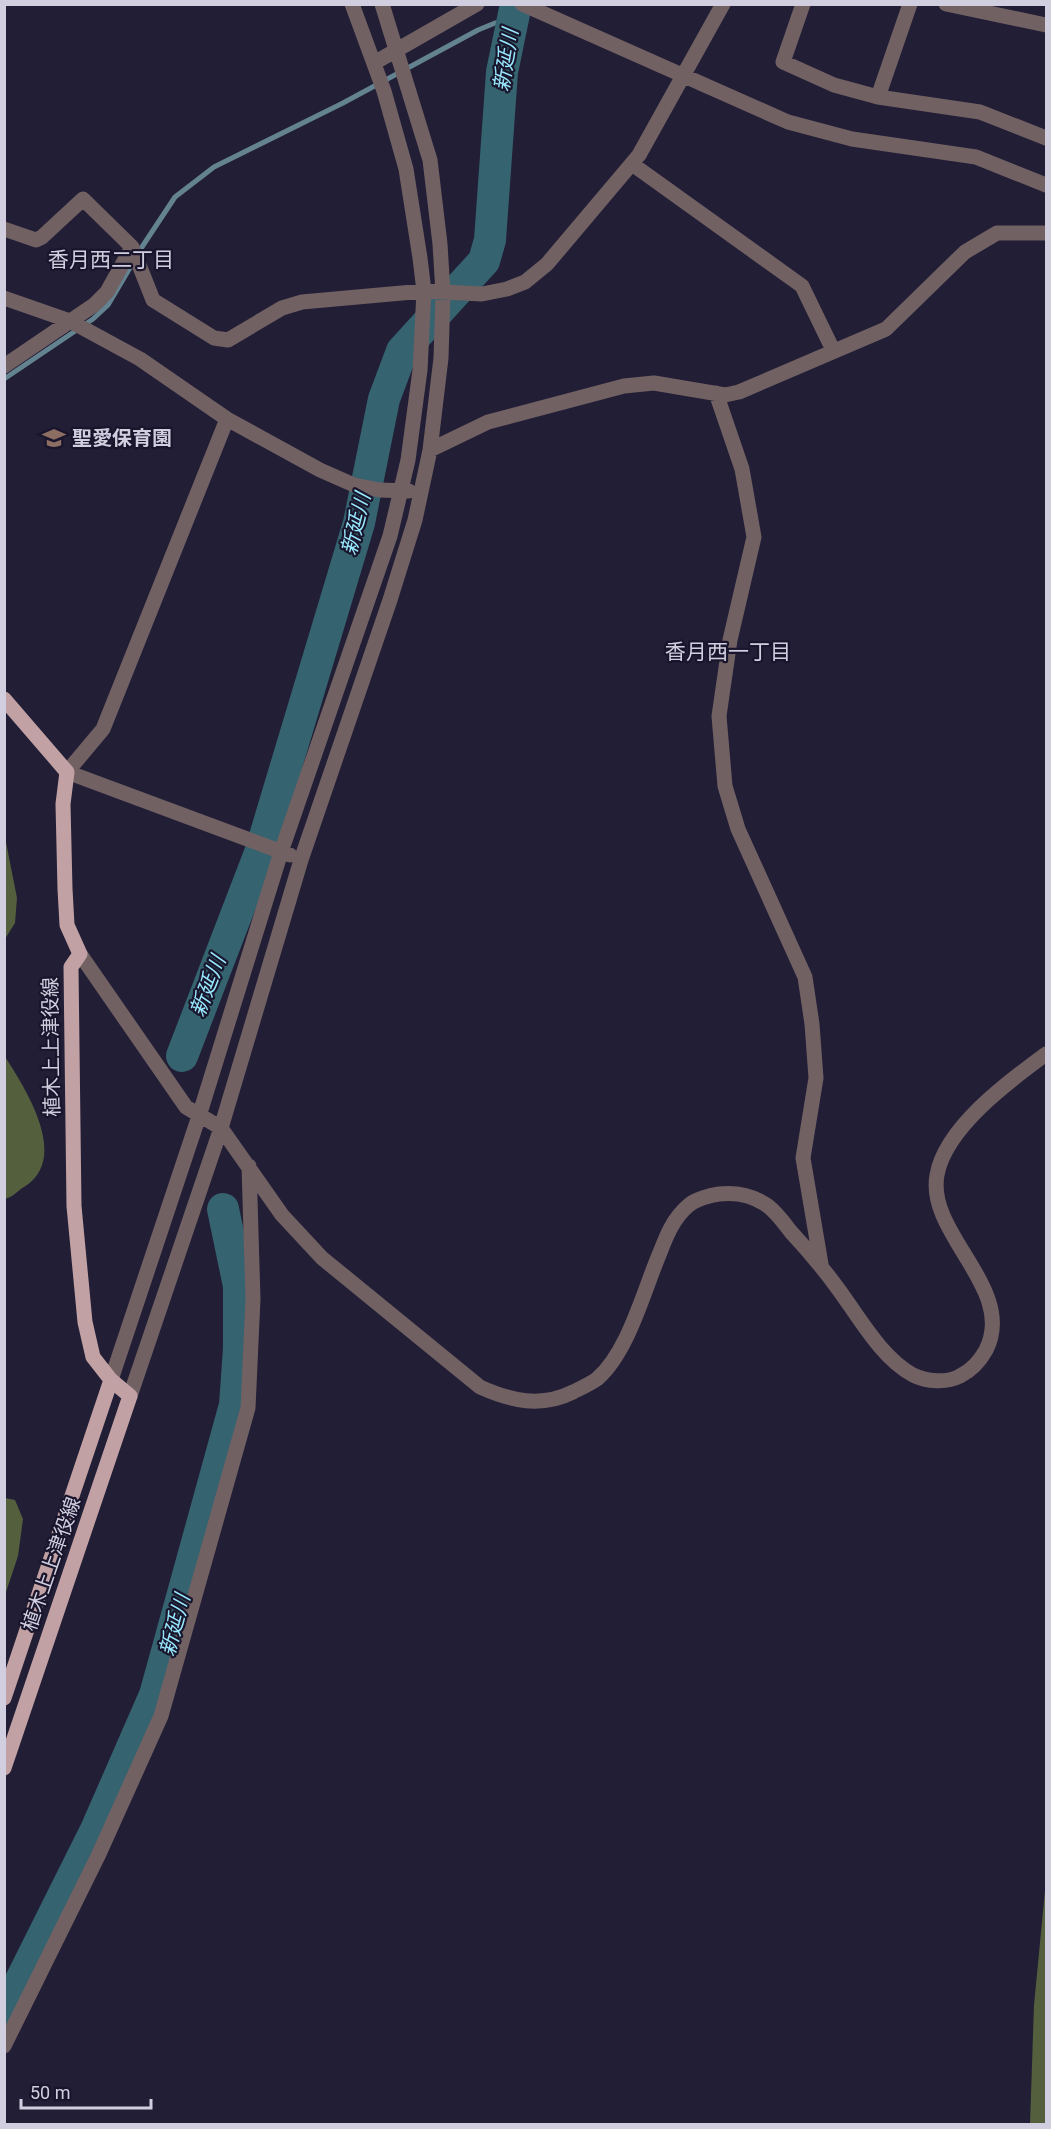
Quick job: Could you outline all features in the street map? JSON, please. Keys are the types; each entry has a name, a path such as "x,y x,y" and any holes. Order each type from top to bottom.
{"main road":[{"path":"4,699 68,772"},
{"name":"植木上上津役線","path":"4,1768 130,1396 111,1380 93,1357 85,1322 74,1206 71,967 80,954 68,926 65,889 63,804 68,772"},
{"name":"植木上上津役線","path":"4,1698 111,1380"}],"street":[{"path":"111,1380 200,1113 281,852 390,536 402,491 420,370 424,291 406,169 374,63 352,4"},
{"path":"130,1396 221,1128 301,860 416,520 430,450 441,357 443,293 430,160 382,4"},
{"path":"374,63 477,4"},
{"path":"4,229 36,240 83,199 132,248 153,300 214,338 228,340 282,308 302,302 424,291 482,294 507,289 525,282 547,264 632,164 684,78 723,4"},
{"path":"803,4 783,62 834,85 878,97 980,112 1047,138"},
{"path":"878,97 910,4"},
{"path":"946,4 1047,25"},
{"path":"526,6 788,123 852,139 975,157 1047,184"},
{"path":"632,164 802,286 833,350"},
{"path":"430,450 488,422 624,386 654,383 716,393 739,392 886,329 965,252 997,233 1047,233"},
{"path":"4,366 70,321 107,292 132,248"},
{"path":"4,298 70,321 140,359 227,419 320,471 354,485 421,492"},
{"path":"716,393 742,469 754,537 730,640 719,716 725,786 738,829 805,977 812,1024 816,1078 803,1158 821,1265"},
{"path":"227,419 104,729 68,772 301,860"},
{"path":"80,954 186,1107 200,1113 221,1128 282,1215 322,1258 480,1387 508,1400 561,1398 595,1380 616,1358 671,1226 690,1203 715,1195 736,1192 766,1204 821,1265 880,1345 914,1375 934,1381 959,1377 980,1362 992,1339 994,1315 985,1291 952,1234 939,1202 936,1178 942,1155 957,1131 1025,1070 1047,1054"},
{"path":"4,2046 99,1854 161,1716 248,1408 252,1335 249,1166"}],"green space":[{"path":"5,837 17,898 15,923 5,939"},
{"path":"4,1055 32,1104 40,1122 44,1141 44,1159 37,1174 24,1187 5,1199"},
{"path":"5,1498 15,1500 23,1519 18,1556 5,1595"},
{"path":"1046,1880 1046,2124 1030,2124 1034,2005"}],"waterway":[{"name":"新延川","path":"182,1056 260,853 359,523 384,399 402,351 484,261 490,240 502,72 516,4"},
{"path":"138,253 175,197 214,167 343,103 478,30 495,23 512,21"},
{"path":"4,379 93,319 108,305 134,261"},
{"name":"新延川","path":"4,2014 96,1830 155,1695 235,1405 239,1348 239,1286 223,1209"}],"place":[{"name":"聖愛保育園","path":"54,438"}],"district":[{"name":"香月西二丁目","path":"111,260"},
{"name":"香月西一丁目","path":"728,652"}]}
